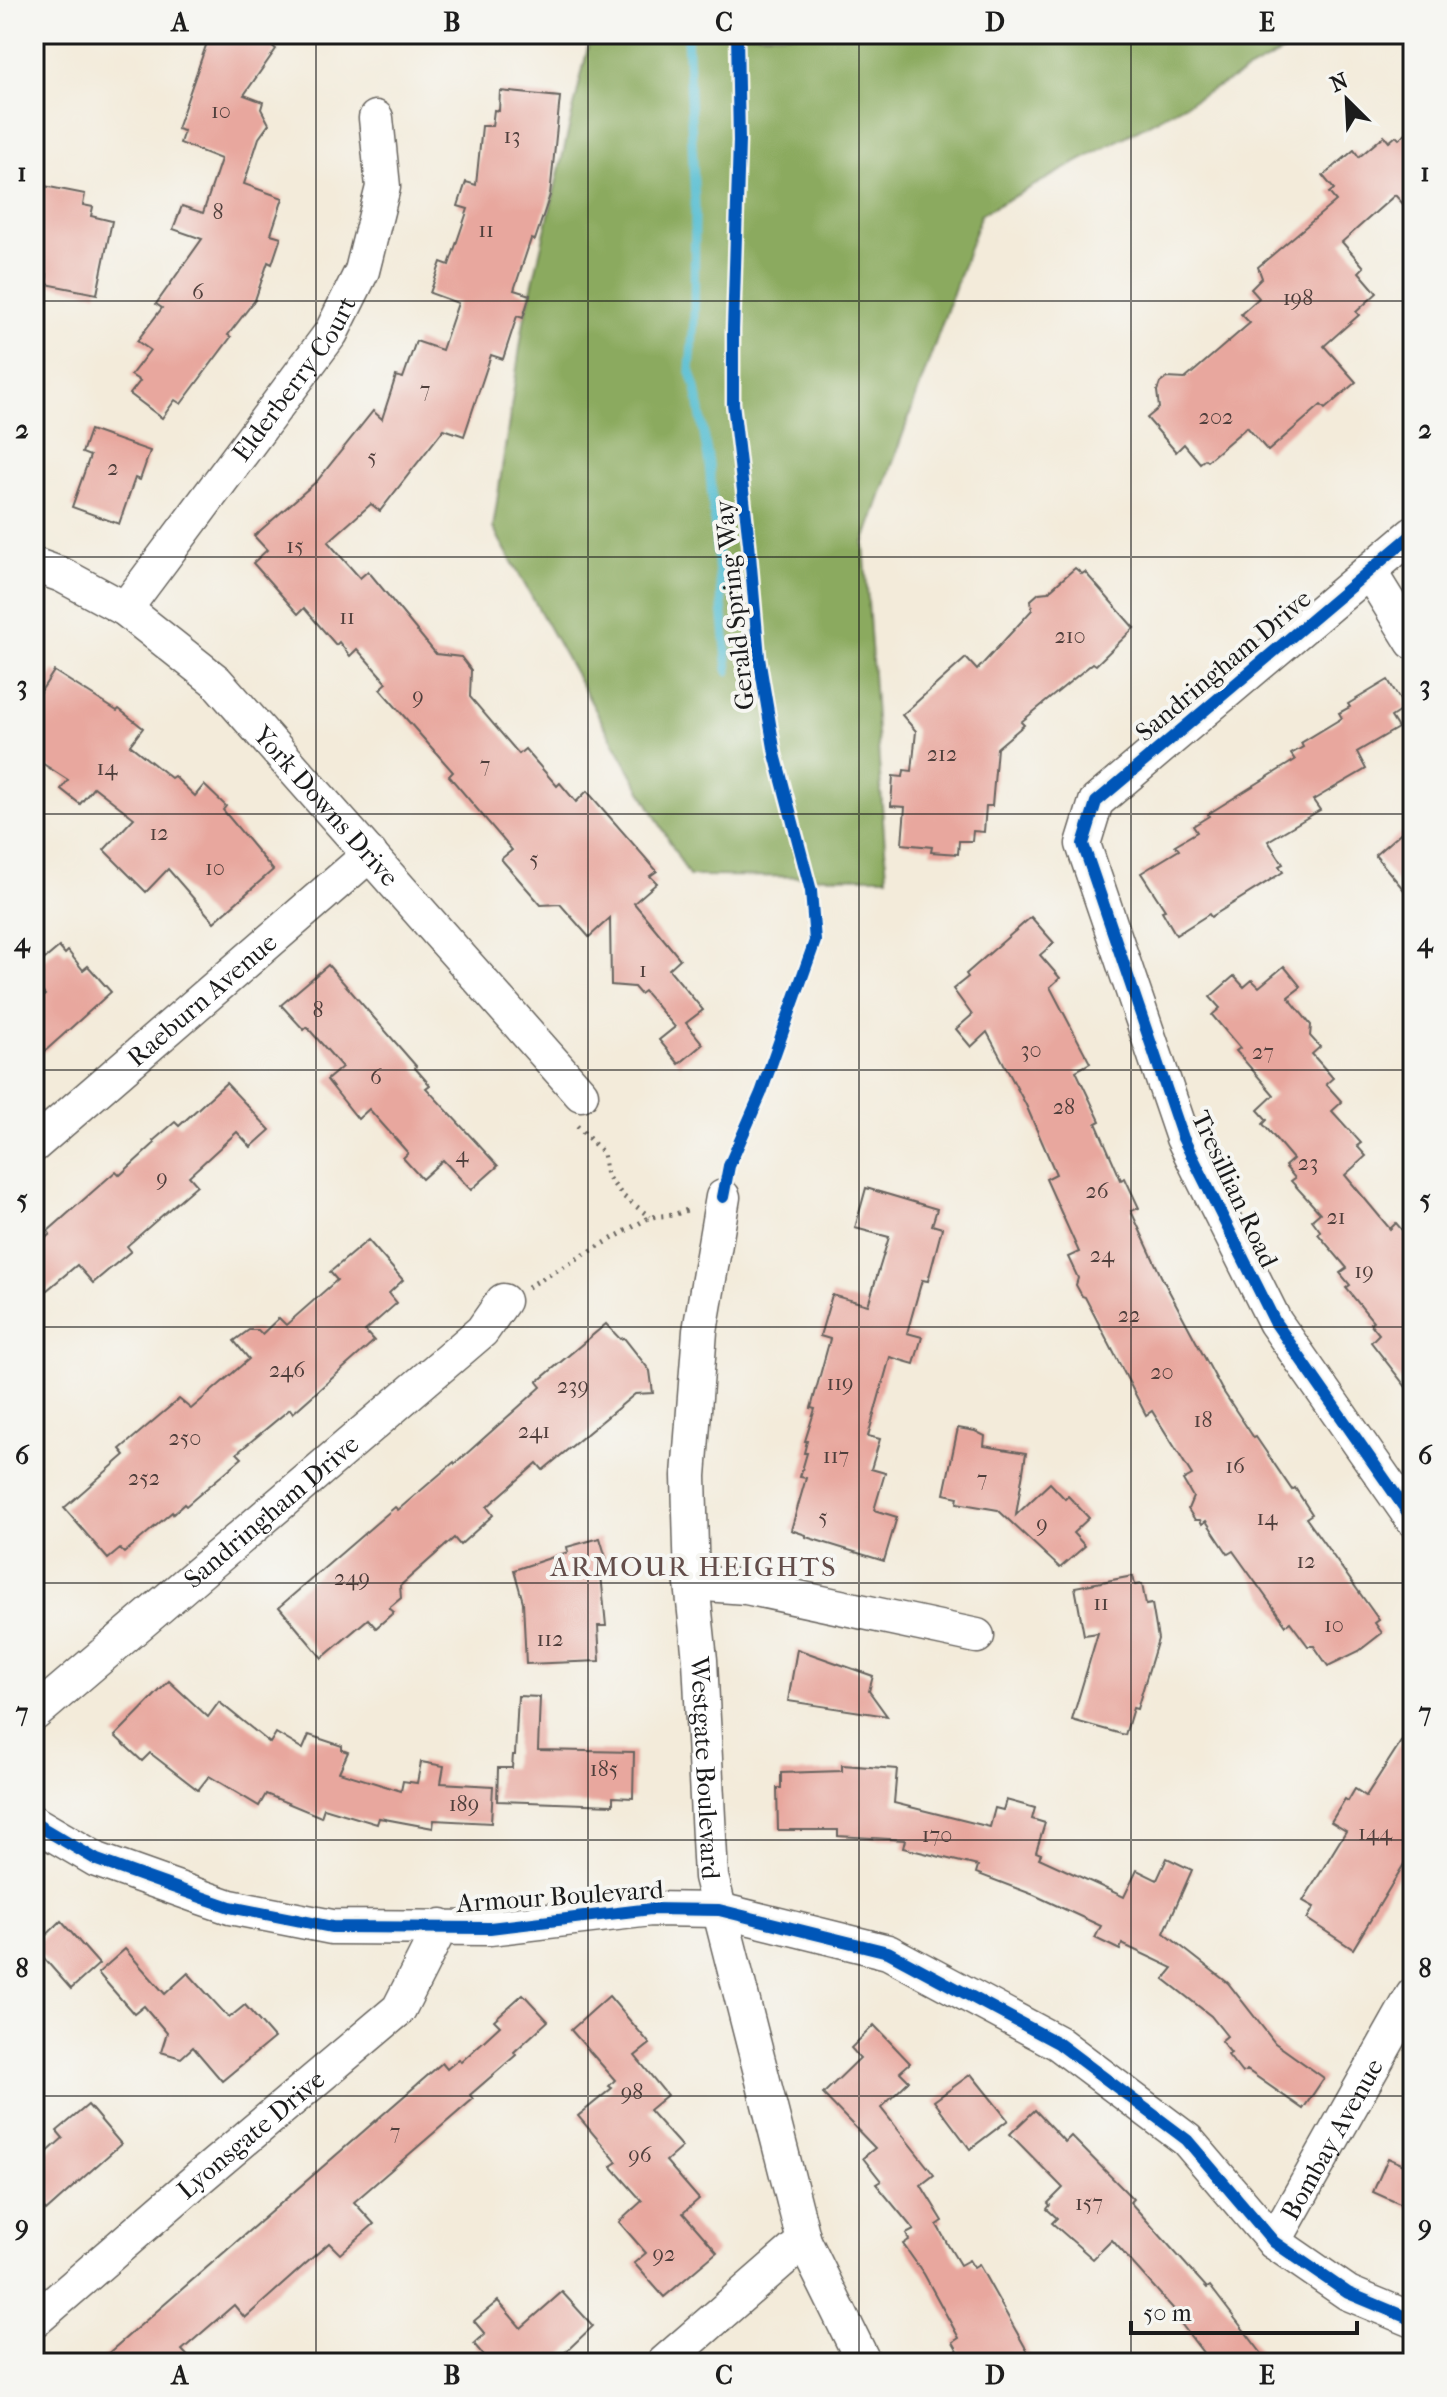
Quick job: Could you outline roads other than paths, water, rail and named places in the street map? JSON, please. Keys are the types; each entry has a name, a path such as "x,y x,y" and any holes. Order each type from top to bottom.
{"street":[{"name":"Elderberry Court","path":"125,609 331,333 362,271 383,187 376,118"},
{"name":"Sandringham Drive","path":"1083,844 1096,802 1413,534"},
{"name":"York Downs Drive","path":"34,565 62,575 125,609 216,681 581,1094"},
{"path":"1369,571 1413,642"},
{"name":"Tresillian Road","path":"1083,844 1183,1138 1275,1322 1413,1520"},
{"name":"Raeburn Avenue","path":"34,1145 370,854"},
{"name":"Westgate Boulevard","path":"723,1197 700,1331 689,1476 692,1583 700,1660 711,1877 804,2241 864,2363"},
{"name":"Sandringham Drive","path":"34,1714 482,1331 503,1301"},
{"path":"692,1583 746,1587 977,1636"},
{"name":"Armour Boulevard","path":"34,1823 97,1860 230,1907 332,1927 490,1928 651,1909 719,1910 888,1952 1058,2043 1187,2140 1274,2242 1348,2293 1413,2320"},
{"name":"Lyonsgate Drive","path":"34,2321 399,2009 441,1926"},
{"name":"Bombay Avenue","path":"1274,2242 1413,1995"},
{"path":"664,2363 804,2241"}],"waterway":[{"path":"687,34 695,205 694,321 690,369 709,464 728,671"}],"district":[{"name":"ARMOUR HEIGHTS","path":"694,1566"}]}
